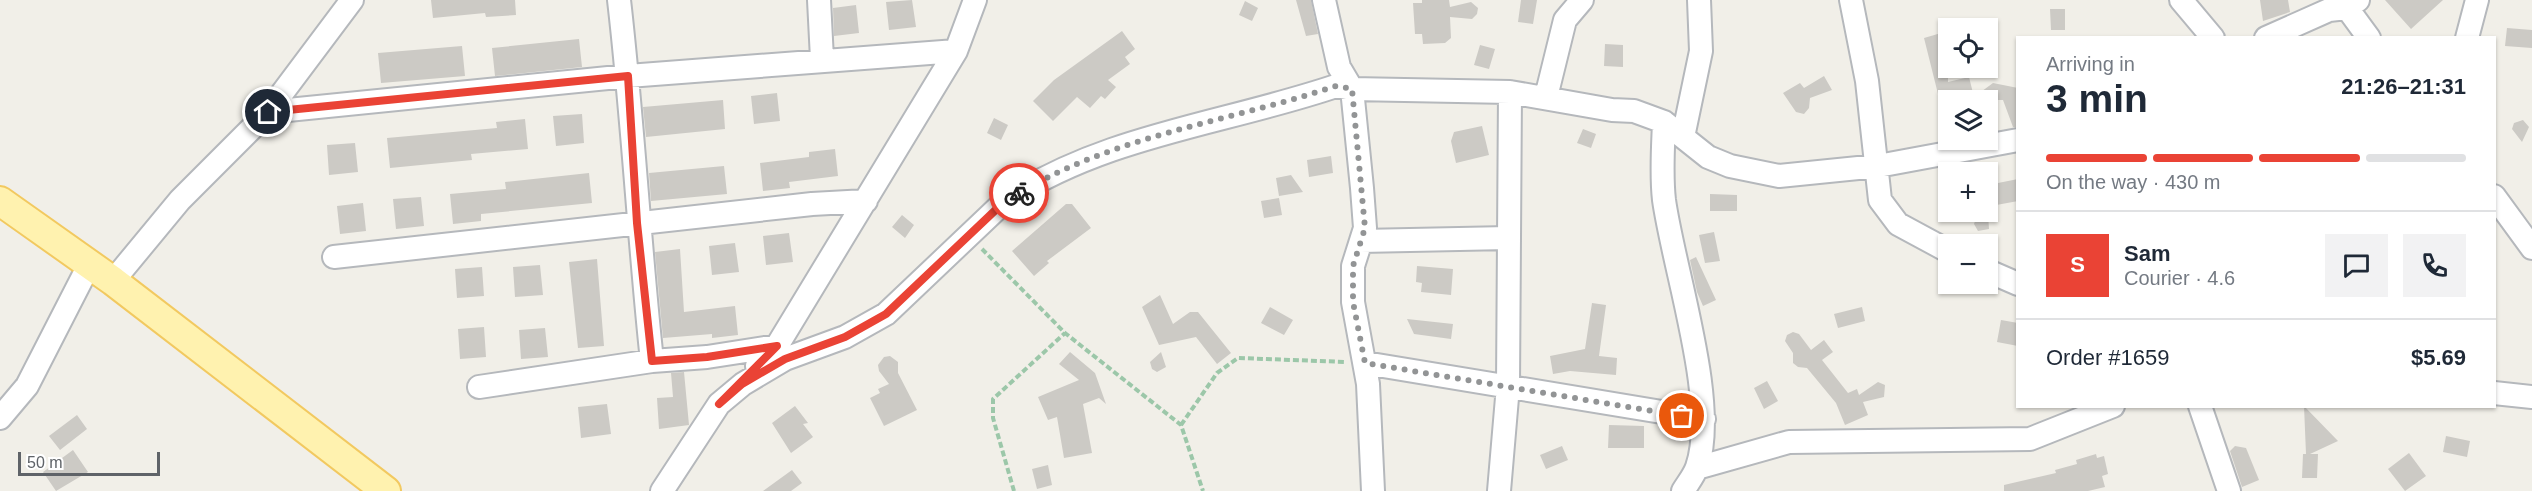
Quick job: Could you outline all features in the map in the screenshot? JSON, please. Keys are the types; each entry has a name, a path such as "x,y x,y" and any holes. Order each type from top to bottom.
{"main road":[{"path":"0,201 113,281 386,491"}],"street":[{"path":"113,281 133,260 180,200 268,112 351,0"},
{"path":"619,0 628,76 637,223 652,361"},
{"path":"819,0 822,59"},
{"path":"662,491 719,404 777,346 956,51 975,0"},
{"path":"1324,0 1339,67 1352,89 1364,218 1361,241 1353,266 1353,302 1365,363 1373,491"},
{"path":"1546,97 1565,10 1582,0"},
{"path":"1683,137 1701,51 1699,0"},
{"path":"1851,0 1867,81 1880,200 1898,224 1938,246"},
{"path":"2181,0 2211,36"},
{"path":"2468,36 2477,0"},
{"path":"2271,36 2330,10 2353,4 2368,36"},
{"path":"268,112 628,76 822,59 956,51"},
{"path":"719,404 742,384 785,359 845,337 886,314 1012,197 1081,160 1161,132 1336,86 1352,89 1509,92 1612,110 1634,111 1664,122 1708,157 1730,166 1779,176 1878,166 2016,140"},
{"path":"1499,491 1508,386 1509,92"},
{"path":"1664,122 1662,172 1665,201 1698,373 1704,419 1697,468 1683,491"},
{"path":"2496,199 2532,248"},
{"path":"334,257 812,204 866,201"},
{"path":"1361,241 1508,237"},
{"path":"0,418 27,386 89,265"},
{"path":"1998,275 2016,283"},
{"path":"479,387 652,361 707,357 777,346"},
{"path":"1365,363 1704,419"},
{"path":"2496,393 2532,397"},
{"path":"1697,468 1789,441 2030,439 2107,408"},
{"path":"2201,408 2229,491"}],"path":[{"path":"969,236 1065,333 1181,426 1203,491"},
{"path":"1014,491 993,418 993,399 1065,333"},
{"path":"1181,426 1217,373 1238,358 1365,363"}],"building":[{"path":"431,0 515,0 516,15 486,17 485,13 433,18"},
{"path":"912,0 916,27 889,30 886,2"},
{"path":"1296,0 1311,0 1318,34 1306,36"},
{"path":"1422,0 1449,0 1450,7 1471,2 1478,8 1477,14 1472,19 1450,17 1451,38 1445,43 1423,44 1422,34 1415,34 1413,3 1422,3"},
{"path":"1521,0 1537,0 1533,24 1518,22"},
{"path":"2260,0 2288,0 2290,12 2263,21"},
{"path":"2385,0 2443,0 2411,29"},
{"path":"1245,1 1258,8 1252,21 1239,15"},
{"path":"856,5 859,33 834,36 833,8"},
{"path":"2050,9 2065,9 2065,30 2051,30"},
{"path":"2507,28 2532,30 2532,48 2505,46"},
{"path":"1122,31 1135,49 1125,57 1130,64 1108,80 1116,87 1105,99 1101,96 1090,108 1077,97 1053,121 1033,101 1054,80"},
{"path":"1938,34 1938,78 1948,78 1948,82 1969,78 1972,90 1938,90 1938,94 1924,38"},
{"path":"579,39 582,67 495,76 492,48"},
{"path":"1605,44 1623,45 1623,67 1604,66"},
{"path":"1480,45 1495,49 1489,69 1474,65"},
{"path":"462,46 465,76 381,83 378,53"},
{"path":"1824,76 1832,90 1810,98 1809,108 1804,114 1796,112 1783,93 1800,83 1804,88"},
{"path":"1993,83 2016,88 2016,127 2013,127 2003,100 1998,100 1998,90 1984,90"},
{"path":"777,93 780,121 754,124 751,96"},
{"path":"723,100 725,129 646,137 643,107"},
{"path":"582,114 584,143 556,146 553,116"},
{"path":"994,118 1008,125 1001,140 987,133"},
{"path":"525,119 528,149 471,154 472,160 390,168 387,138 497,128 496,122"},
{"path":"2523,120 2529,127 2522,142 2512,129 2514,123"},
{"path":"1482,126 1489,155 1456,163 1451,141 1454,132"},
{"path":"1583,129 1596,134 1591,148 1577,143"},
{"path":"355,143 358,172 329,175 327,145"},
{"path":"835,149 838,176 789,182 790,188 763,191 760,163 809,157 809,152"},
{"path":"1331,156 1333,173 1309,177 1307,160"},
{"path":"724,166 727,194 651,201 649,173"},
{"path":"589,173 592,203 481,214 481,221 453,224 450,194 506,189 505,182"},
{"path":"1291,175 1303,192 1279,196 1276,178"},
{"path":"2016,179 2016,201 1998,205 1998,183"},
{"path":"1710,194 1737,195 1737,211 1710,211"},
{"path":"421,197 424,226 396,229 393,199"},
{"path":"1279,198 1282,215 1264,218 1261,201"},
{"path":"363,203 366,231 340,234 337,206"},
{"path":"1066,204 1072,204 1091,228 1047,261 1049,263 1034,276 1012,251"},
{"path":"902,215 914,225 905,238 892,227"},
{"path":"1975,222 1989,222 1989,229 1978,231"},
{"path":"1714,232 1720,261 1705,263 1699,235"},
{"path":"789,233 793,262 766,265 763,236"},
{"path":"735,243 739,272 712,275 709,246"},
{"path":"680,249 684,312 735,306 738,335 712,338 712,334 663,338 655,252"},
{"path":"1696,257 1716,300 1703,306 1697,292 1690,260"},
{"path":"597,259 604,346 578,348 569,262"},
{"path":"540,265 543,295 515,297 513,267"},
{"path":"1417,266 1453,269 1451,295 1421,292 1422,283 1416,282"},
{"path":"482,267 484,296 457,298 455,269"},
{"path":"1160,295 1173,324 1190,312 1198,312 1231,353 1217,364 1196,337 1159,345 1142,307"},
{"path":"1592,303 1606,305 1599,356 1617,358 1616,375 1570,371 1553,374 1550,356 1585,349"},
{"path":"1270,307 1293,320 1284,335 1261,323"},
{"path":"1862,307 1865,321 1838,328 1834,314"},
{"path":"1407,319 1453,324 1451,339 1414,334"},
{"path":"2001,320 2016,323 2016,346 1997,342"},
{"path":"484,327 486,357 460,359 458,329"},
{"path":"545,328 548,357 521,359 519,330"},
{"path":"1793,332 1799,334 1811,350 1824,340 1833,352 1822,360 1848,393 1857,389 1859,395 1878,382 1885,385 1884,397 1863,402 1868,415 1845,425 1836,403 1807,368 1798,367 1793,363 1793,353 1785,341 1787,335"},
{"path":"1070,352 1095,373 1106,404 1099,398 1083,404 1092,453 1064,458 1057,417 1048,420 1038,397 1079,380 1059,364"},
{"path":"1161,352 1166,367 1157,372 1152,369 1150,362"},
{"path":"890,356 898,362 898,373 917,410 884,426 870,398 880,393 878,389 889,384 879,371 878,365 884,357"},
{"path":"684,372 689,425 659,429 657,398 673,397 671,373"},
{"path":"1767,381 1778,401 1764,409 1754,388"},
{"path":"607,404 611,434 581,438 578,407"},
{"path":"795,406 808,423 803,424 813,437 791,453 772,423"},
{"path":"2304,408 2338,441 2310,454 2318,454 2317,478 2302,478 2303,454 2306,454"},
{"path":"77,415 87,429 60,450 49,436"},
{"path":"1609,425 1644,426 1644,448 1608,448"},
{"path":"2446,436 2470,441 2467,457 2443,452"},
{"path":"1562,446 1568,460 1546,469 1540,455"},
{"path":"2235,446 2246,448 2259,480 2242,487 2230,451"},
{"path":"73,450 88,472 56,491 43,472"},
{"path":"2409,453 2426,476 2405,491 2388,469"},
{"path":"2096,454 2097,458 2104,456 2108,474 2102,476 2105,487 2088,491 2004,491 2004,485 2056,473 2055,470 2077,464 2076,460"},
{"path":"1048,465 1052,485 1037,489 1032,469"},
{"path":"792,470 802,483 791,491 763,491"}],"way so far":[{"path":"1019,193 1081,160 1161,132 1336,86 1352,89 1365,228 1353,266 1353,302 1365,363 1682,416"}],"route":[{"path":"268,112 628,76 637,223 652,361 707,357 777,346 719,404 742,384 785,359 845,337 867,327 886,314 1004,202 1019,193"}]}
